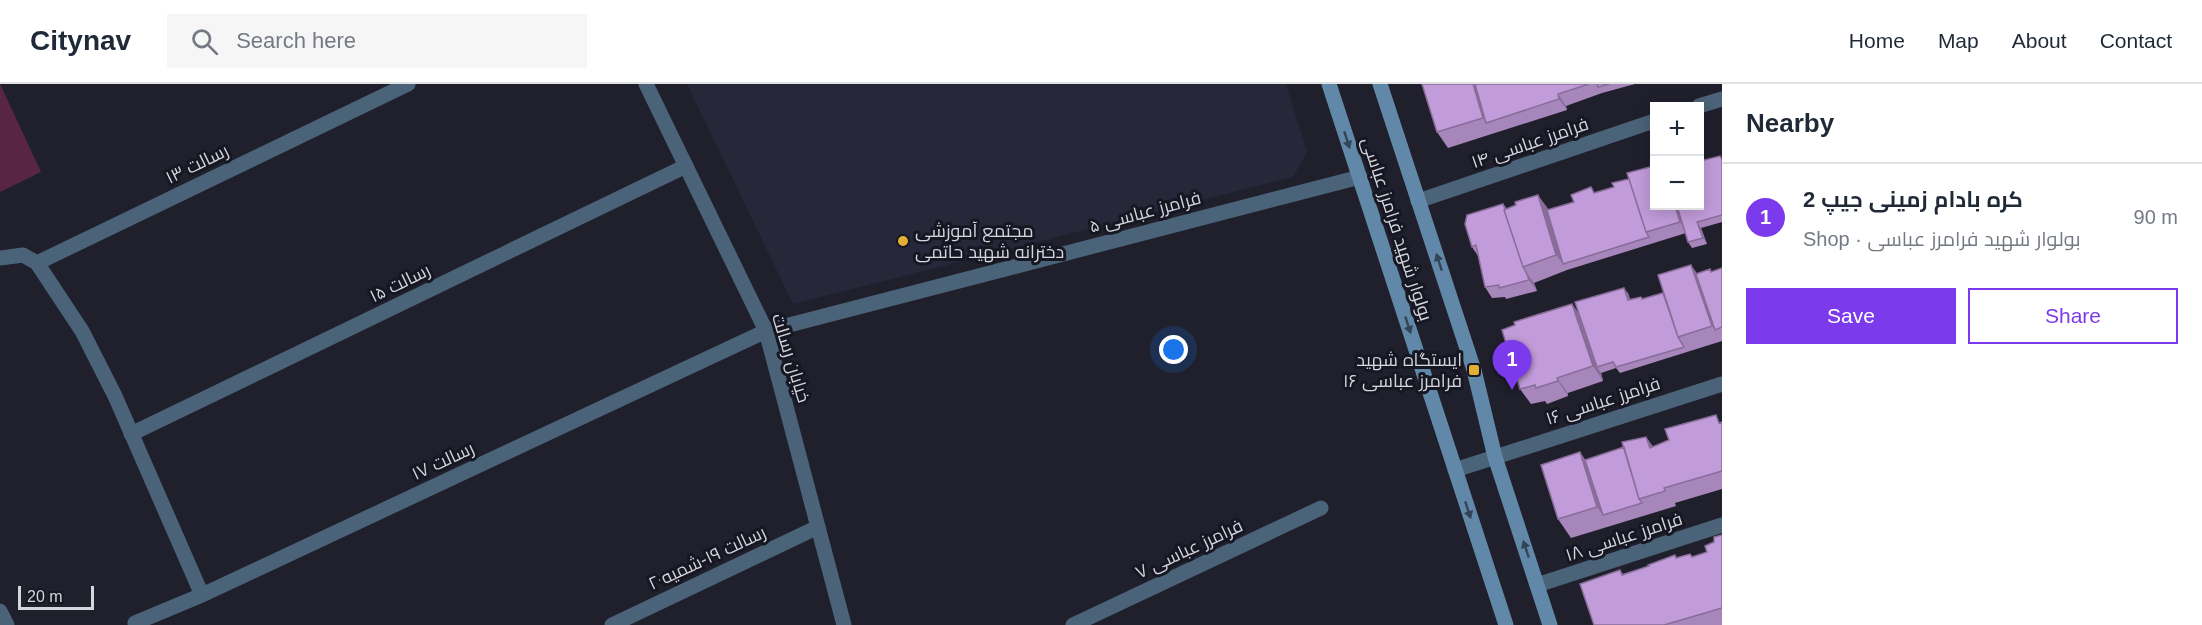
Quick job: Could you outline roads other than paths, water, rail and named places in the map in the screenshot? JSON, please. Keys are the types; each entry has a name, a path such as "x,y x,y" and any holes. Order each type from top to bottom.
{"main road":[{"name":"بولوار شهید فرامرز عباسی","path":"1329,84 1506,625"},
{"name":"بولوار شهید فرامرز عباسی","path":"1380,84 1474,370 1495,457 1550,625"}],"street":[{"name":"رسالت ۱۳","path":"37,262 408,84"},
{"name":"خیابان رسالت","path":"646,84 766,331 844,625"},
{"path":"1704,104 1722,99"},
{"name":"فرامرز عباسی ۱۴","path":"1419,201 1650,122"},
{"name":"رسالت ۱۵","path":"131,434 686,166"},
{"name":"فرامرز عباسی ۵","path":"766,331 1360,177"},
{"path":"1,258 23,255 37,262 82,331 116,396 202,595"},
{"name":"رسالت ۱۷","path":"135,623 202,595 766,331"},
{"name":"فرامرز عباسی ۱۶","path":"1455,470 1722,384"},
{"name":"فرامرز عباسی ۷","path":"1073,625 1321,508"},
{"name":"فرامرز عباسی ۱۸","path":"1537,585 1722,525"},
{"name":"رسالت ۱۹-شمیه۲۰","path":"612,625 818,527"},
{"path":"0,610 7,625"}],"place":[{"name":"مجتمع آموزشی دخترانه شهید حاتمی","path":"903,241"},
{"name":"ایستگاه شهید فرامرز عباسی ۱۶","path":"1474,370"},
{"name":"کره بادام زمینی جیپ 2","path":"1512,390"}]}
